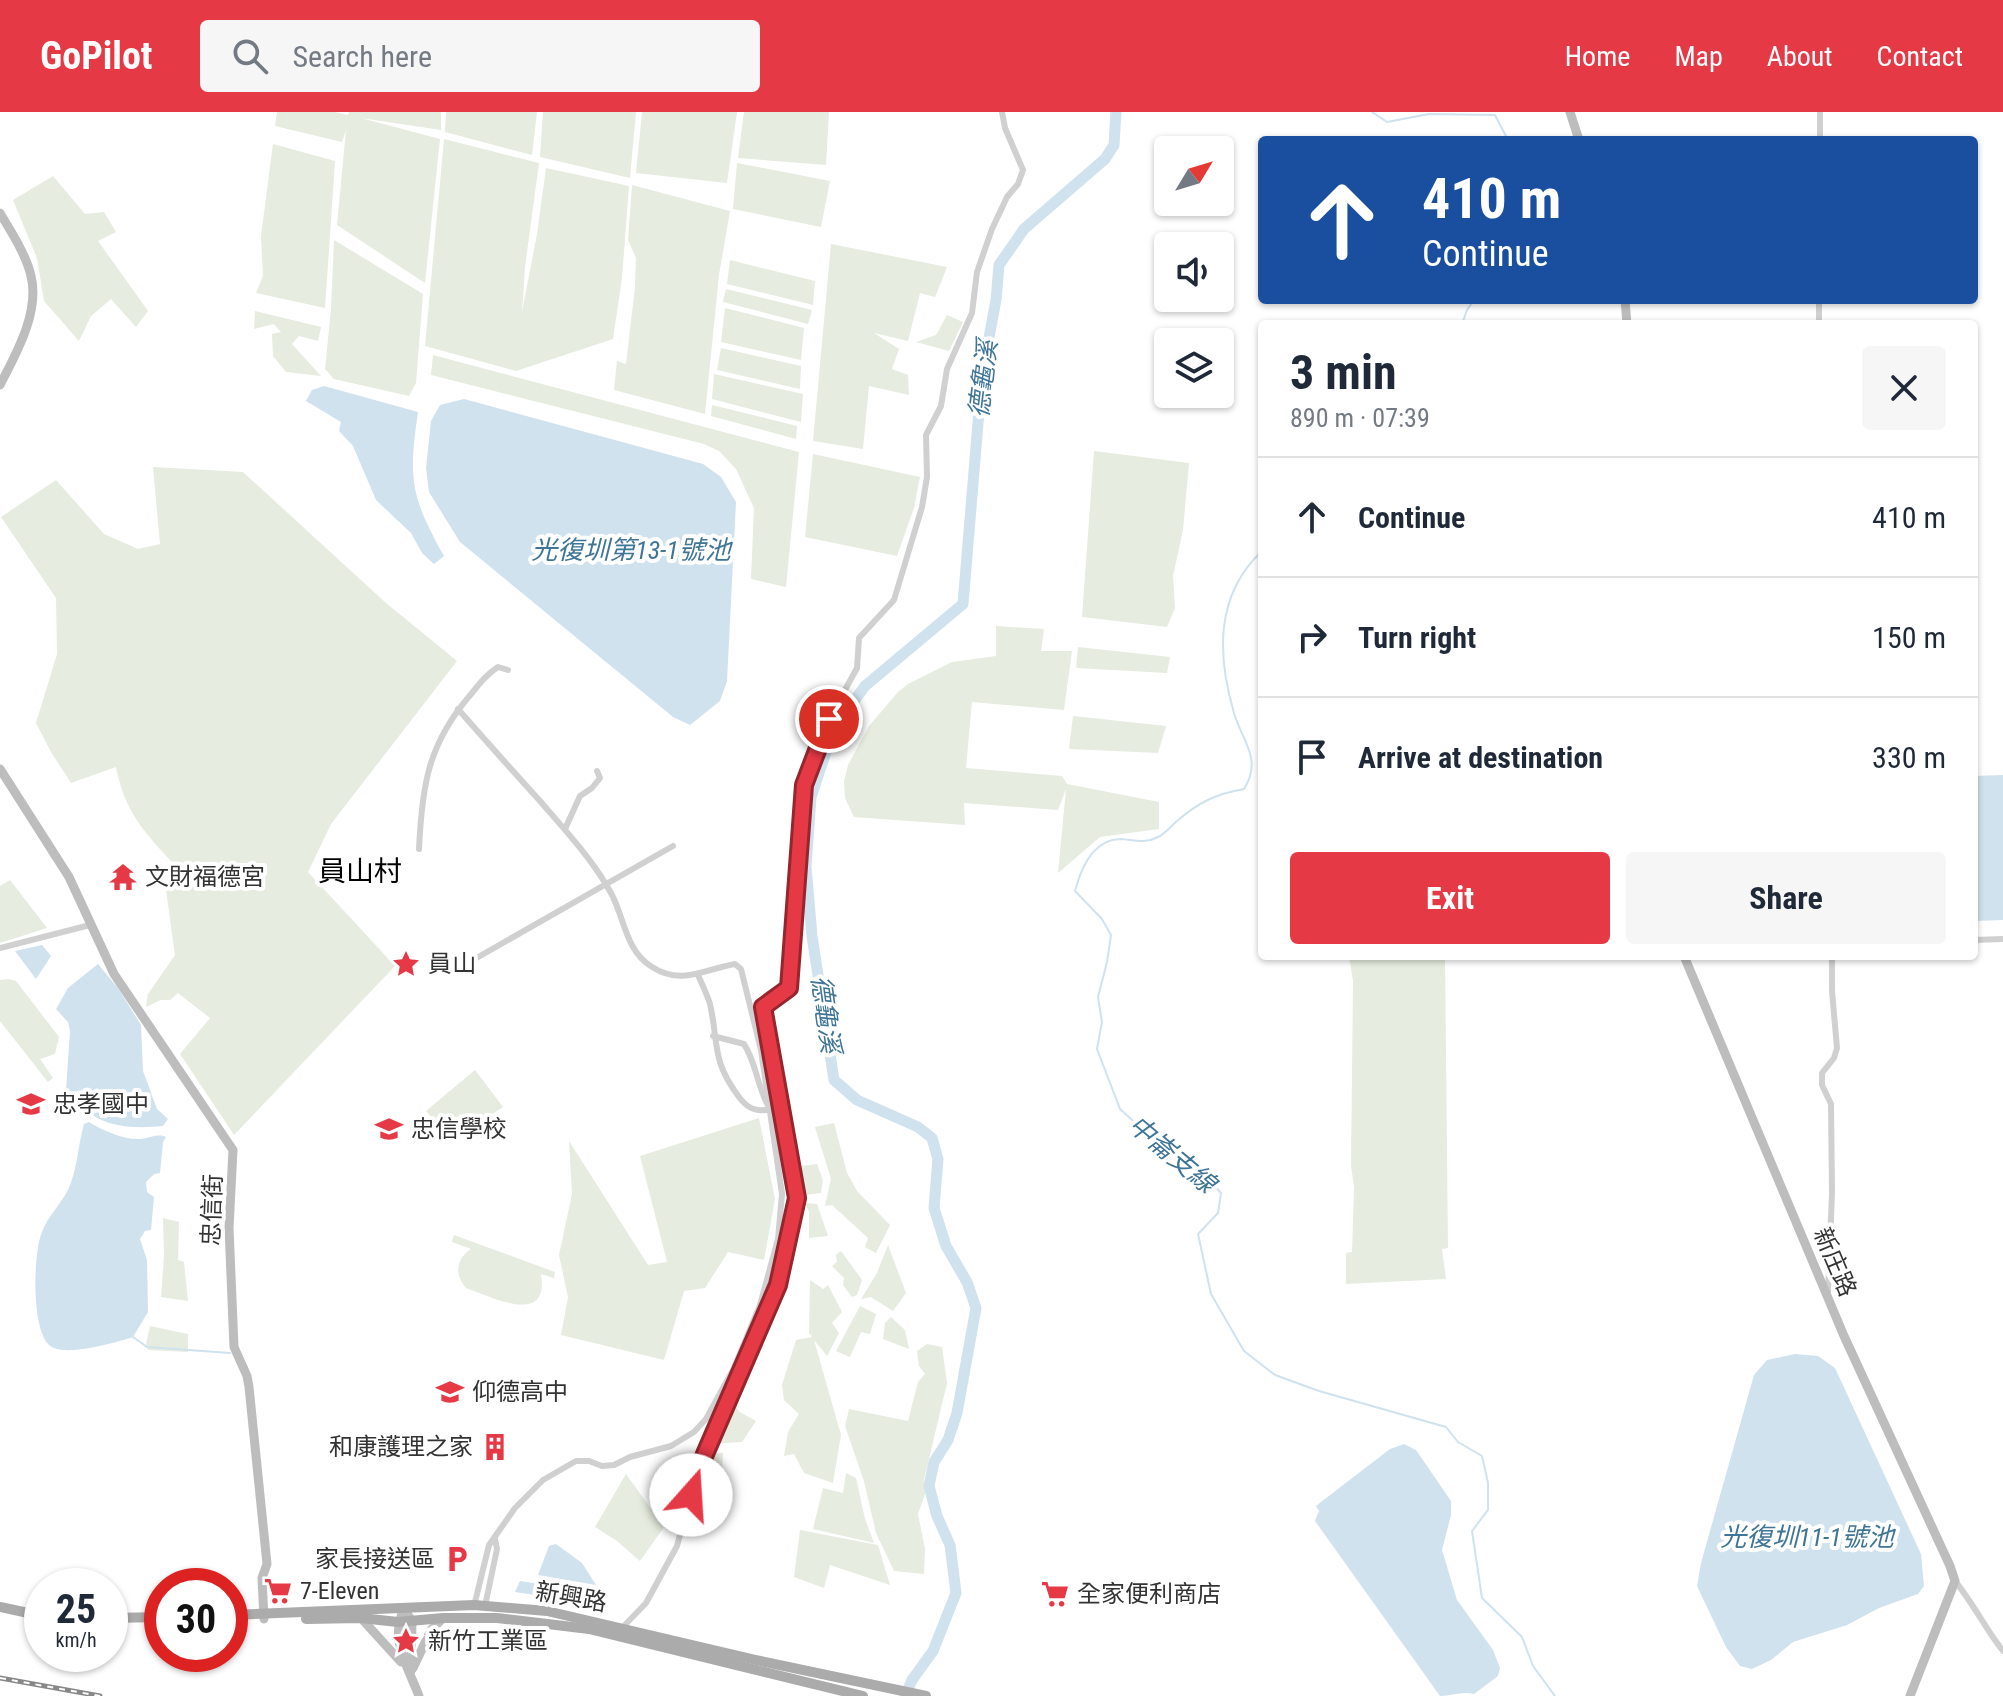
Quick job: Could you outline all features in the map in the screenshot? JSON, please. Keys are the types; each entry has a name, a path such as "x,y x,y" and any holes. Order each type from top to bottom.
{"main road":[{"name":"新興路","path":"248,1617 479,1605 547,1611 922,1695"},
{"path":"0,1610 24,1615"},
{"name":"新興路","path":"263,1616 398,1622 478,1618 589,1629 863,1696"}],"street":[{"path":"622,1628 646,1603 677,1546 705,1454 778,1285 797,1198 763,1007 789,988 804,785 829,719 857,668 859,638 894,600 922,507 927,477 926,435 941,406 947,369 972,313 977,272 992,229 1023,170 1005,128 1002,112"},
{"path":"1570,112 1578,136"},
{"path":"1820,112 1820,136"},
{"path":"0,213 31,276 30,314 0,385"},
{"path":"419,849 421,805 428,770 440,735 490,672 498,667 508,670"},
{"path":"458,709 565,829 611,894 627,937 645,961 668,975 698,975 735,964 741,969 761,1050 782,1194 778,1239 760,1305 734,1368 706,1419 694,1432 656,1452 630,1457 614,1465 576,1461 556,1471 528,1494 489,1545 478,1618"},
{"name":"忠信街","path":"0,769 69,877 114,974 233,1150 229,1228 234,1347 247,1376 251,1409 267,1564 262,1578 263,1616"},
{"path":"565,829 580,796 597,784 600,778 597,771"},
{"path":"473,960 673,846"},
{"path":"0,948 90,925"},
{"path":"1978,940 2003,939"},
{"name":"新庄路","path":"1688,960 1828,1297 1942,1546 1955,1581"},
{"path":"1828,1297 1831,1104 1822,1085 1822,1073 1834,1058 1837,1048 1832,960"},
{"path":"698,975 710,1003 713,1036 726,1079 747,1108 762,1112 770,1109"},
{"path":"713,1036 744,1044 753,1057 757,1084 770,1109"},
{"path":"478,1618 479,1605 497,1549 495,1539"},
{"path":"1955,1581 1970,1600 1985,1629 2003,1651"},
{"path":"1910,1696 1955,1581"},
{"path":"404,1609 412,1621 411,1675"},
{"path":"404,1609 398,1622 399,1647 419,1696"},
{"path":"361,1618 411,1675"},
{"path":"411,1675 431,1630 443,1618"}],"shaded area":[{"path":"277,112 335,112 348,115 349,112 441,112 441,130 361,118 440,139 425,283 337,225 346,130 342,142 275,126"},
{"path":"446,112 537,112 532,155 445,132"},
{"path":"543,112 636,112 630,178 540,157"},
{"path":"642,112 737,112 727,183 636,173"},
{"path":"744,112 829,112 826,165 738,158"},
{"path":"444,139 539,163 522,312 546,168 629,186 622,278 613,339 516,371 425,346"},
{"path":"273,144 335,161 325,308 256,293 263,276 261,236"},
{"path":"737,163 830,181 821,227 733,209"},
{"path":"53,176 85,214 104,212 116,232 98,241 148,311 136,327 111,299 91,316 79,341 44,301 37,258 13,200"},
{"path":"632,185 730,211 719,275 705,414 614,390 617,361 626,364 635,287 636,258 628,240"},
{"path":"334,240 423,294 416,383 409,396 334,379 325,369"},
{"path":"831,244 947,267 935,297 920,293 908,341 874,333 899,349 892,369 908,375 909,395 869,386 863,449 813,441"},
{"path":"730,260 815,281 813,305 727,284"},
{"path":"726,289 812,310 808,324 723,302"},
{"path":"725,308 804,328 801,360 721,342"},
{"path":"255,311 321,327 318,341 299,336 292,344 321,376 286,372 273,356 272,334 281,332 274,324 254,329"},
{"path":"947,315 963,322 949,351 916,342 936,335"},
{"path":"721,348 801,366 800,389 717,370"},
{"path":"433,355 799,452 786,587 751,579 754,508 736,469 719,451 704,444 431,375"},
{"path":"714,374 803,394 801,422 712,399"},
{"path":"712,405 797,426 796,439 711,416"},
{"path":"1094,451 1189,463 1183,530 1173,576 1175,608 1167,627 1082,617"},
{"path":"813,454 920,477 914,508 897,556 805,537"},
{"path":"153,467 243,472 386,603 457,661 331,824 308,872 395,966 234,1135 180,1054 210,1018 178,993 170,1000 161,1000 146,1007 148,994 175,955 165,883 180,871 139,824 126,799 116,767 71,783 36,723 57,654 56,598 1,517 56,480 104,534 138,549 160,544"},
{"path":"996,626 1044,629 1041,651 1072,651 1064,710 972,702 966,768 1062,776 1067,784 1159,802 1159,829 1100,837 1058,873 1066,789 1058,810 964,803 965,825 854,817 845,798 844,781 848,765 869,726 908,684 952,662 996,656"},
{"path":"1078,647 1170,657 1167,673 1076,668"},
{"path":"1073,716 1166,726 1158,753 1069,749"},
{"path":"10,880 47,928 0,943 0,886"},
{"path":"1350,960 1445,960 1448,1248 1442,1249 1446,1279 1346,1284 1346,1253 1352,1252 1354,1187 1351,1166 1353,981"},
{"path":"0,980 16,981 59,1037 55,1054 40,1059 53,1078 48,1082 0,1021"},
{"path":"475,1070 503,1107 452,1141 426,1111"},
{"path":"759,1118 775,1199 764,1260 728,1252 705,1288 684,1291 664,1360 561,1335 568,1297 559,1255 572,1194 569,1141 648,1265 667,1262 640,1156"},
{"path":"834,1123 847,1173 857,1191 890,1225 876,1253 865,1247 868,1238 832,1205 825,1206 831,1179 815,1127"},
{"path":"817,1164 823,1180 821,1193 805,1195 801,1166"},
{"path":"805,1203 817,1204 828,1236 809,1238 809,1212"},
{"path":"163,1218 179,1222 178,1260 184,1262 188,1301 161,1297"},
{"path":"454,1235 555,1272 554,1278 541,1274 541,1290 537,1300 528,1304 504,1302 466,1288 458,1267 462,1257 471,1249 452,1242"},
{"path":"888,1245 906,1293 893,1311 871,1297 861,1299 877,1273"},
{"path":"841,1251 862,1280 857,1295 852,1297 843,1285 844,1278 832,1266"},
{"path":"810,1280 823,1289 828,1285 842,1312 832,1323 839,1333 827,1356 814,1340 841,1435 833,1483 804,1473 794,1454 784,1456 788,1432 799,1414 784,1400 782,1385 796,1340 812,1337 809,1333"},
{"path":"860,1306 876,1314 870,1334 861,1332 850,1357 836,1351"},
{"path":"891,1317 905,1330 909,1349 883,1339 885,1323"},
{"path":"150,1326 188,1334 188,1352 148,1350 146,1344"},
{"path":"927,1344 942,1347 947,1383 924,1480 925,1494 918,1514 925,1549 924,1574 894,1571 876,1533 864,1481 845,1426 849,1409 908,1421 918,1382 925,1374 919,1366 917,1351"},
{"path":"729,1399 740,1412 756,1421 742,1442 709,1444"},
{"path":"723,1453 721,1492 693,1488 705,1454"},
{"path":"846,1473 856,1478 874,1543 813,1529 823,1488 843,1493"},
{"path":"626,1474 664,1527 640,1561 595,1527"},
{"path":"800,1530 878,1545 890,1585 830,1565 824,1588 794,1577"}],"water":[{"path":"324,386 418,412 413,472 419,502 444,556 434,564 422,553 411,533 376,500 353,446 339,431 341,422 306,401 312,390"},
{"name":"光復圳第13-1號池","path":"464,399 703,464 721,477 736,502 727,681 720,701 690,725 673,717 460,542 429,492 426,468 431,421 440,405"},
{"path":"2003,775 2003,920 1978,921 1978,776"},
{"path":"42,945 51,956 36,979 15,951"},
{"path":"98,964 118,988 141,1025 143,1071 157,1109 168,1119 163,1126 134,1127 108,1123 86,1111 66,1090 70,1031 68,1022 56,1009 68,988"},
{"path":"89,1122 127,1138 166,1137 160,1173 154,1174 146,1182 147,1192 154,1197 151,1230 145,1231 140,1239 147,1260 148,1312 133,1337 93,1347 62,1350 46,1341 41,1329 37,1313 37,1258 45,1226 71,1183 84,1124"},
{"name":"光復圳11-1號池","path":"1795,1354 1818,1356 1835,1368 1921,1554 1924,1586 1918,1594 1879,1608 1847,1625 1793,1642 1771,1660 1752,1669 1740,1666 1726,1647 1697,1586 1754,1375 1767,1360"},
{"path":"1404,1444 1416,1450 1451,1501 1451,1515 1442,1550 1457,1600 1493,1650 1500,1668 1498,1676 1474,1694 1440,1696 1315,1521 1319,1511 1316,1506 1390,1449"},
{"path":"556,1544 582,1563 596,1585 538,1575 549,1546"},
{"path":"520,1581 601,1594 599,1604 515,1592"}],"waterway":[{"name":"德龜溪","path":"905,1696 912,1680 933,1651 956,1593 950,1545 937,1516 929,1486 934,1462 948,1440 957,1413 976,1308 967,1282 946,1246 934,1208 938,1159 932,1138 918,1127 857,1100 834,1080 812,936 806,867 811,797 840,720 865,686 963,604 982,375 999,265 1024,229 1105,159 1114,145 1116,112"},
{"name":"中崙支線","path":"1372,112 1387,122 1429,114 1495,115 1506,136"},
{"name":"中崙支線","path":"1463,320 1471,304"},
{"name":"中崙支線","path":"1258,556 1235,587 1224,627 1228,691 1251,759 1252,768 1244,789 1216,796 1200,804 1153,839 1121,839 1103,844 1085,864 1075,891 1102,919 1111,935 1098,997 1102,1022 1097,1049 1120,1109 1192,1175 1212,1183 1221,1193 1218,1213 1198,1234 1211,1294 1244,1351 1275,1375 1319,1391 1446,1427 1458,1442 1482,1456 1488,1483 1488,1510 1472,1531 1482,1598 1522,1637 1533,1666 1555,1696"},
{"path":"133,1337 147,1347 230,1353"}],"railway":[{"path":"0,1678 100,1696"}],"place":[{"name":"文財福德宮","path":"123,877"},
{"name":"員山","path":"406,964"},
{"name":"忠孝國中","path":"31,1104"},
{"name":"忠信學校","path":"389,1129"},
{"name":"仰德高中","path":"450,1392"},
{"name":"和康護理之家","path":"495,1447"},
{"name":"家長接送區","path":"457,1559"},
{"name":"7-Eleven","path":"278,1591"},
{"name":"全家便利商店","path":"1055,1594"},
{"name":"新竹工業區","path":"406,1641"}],"district":[{"name":"員山村","path":"360,871"}],"route":[{"path":"691,1495 705,1454 778,1285 797,1198 763,1007 789,988 804,785 829,719"}]}
